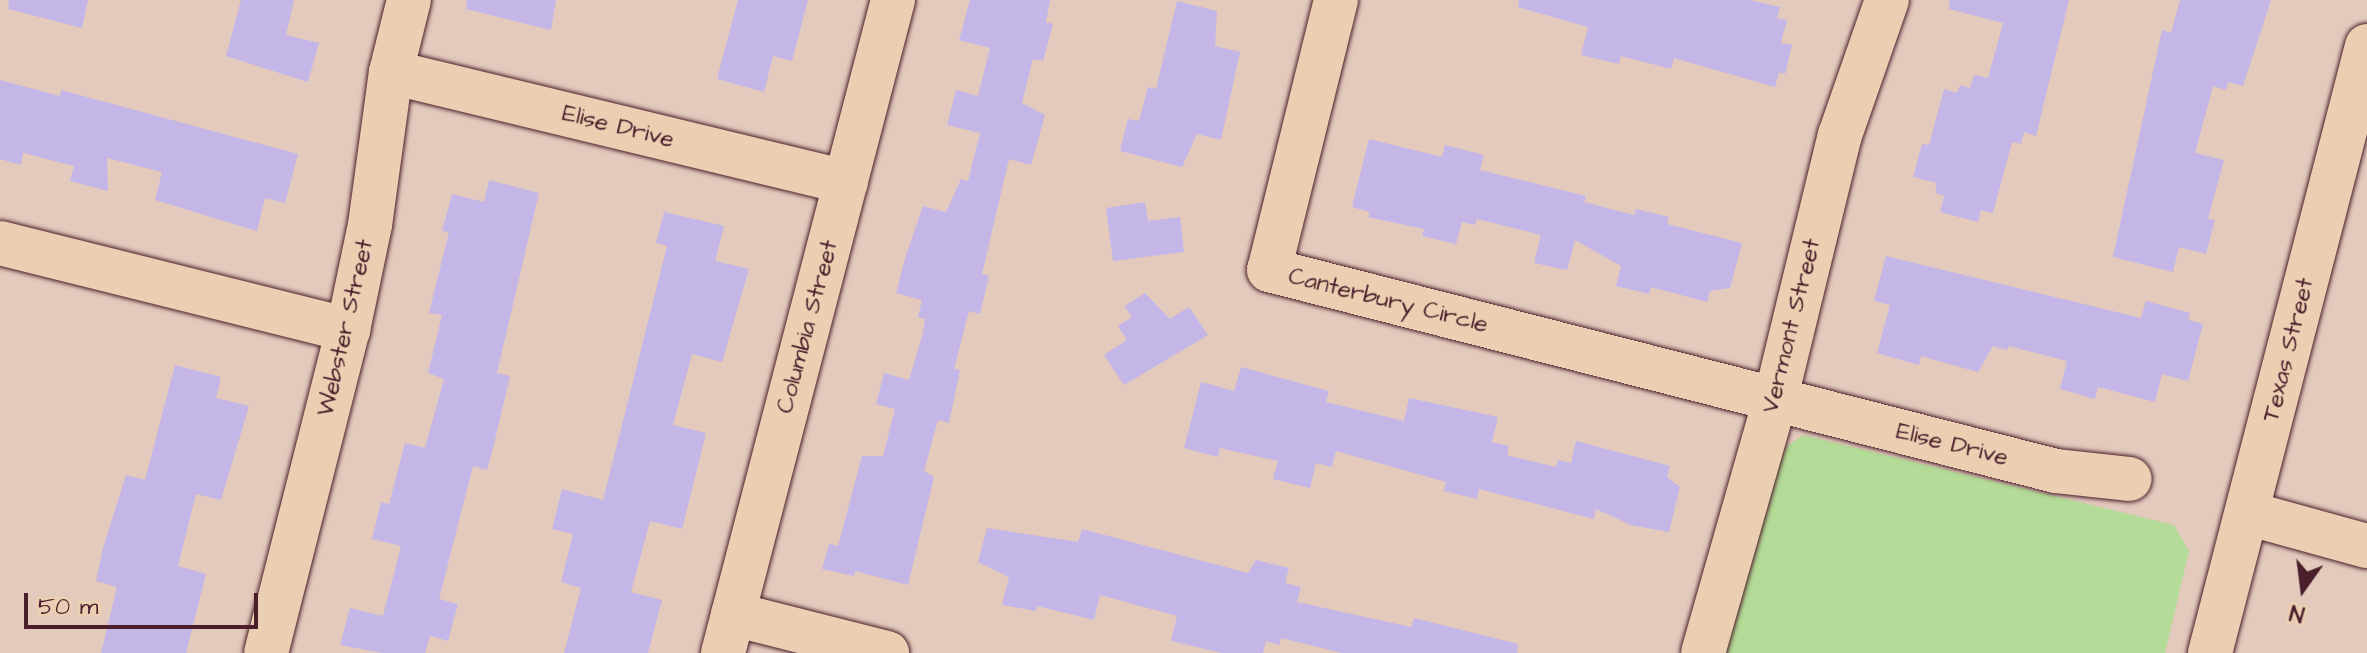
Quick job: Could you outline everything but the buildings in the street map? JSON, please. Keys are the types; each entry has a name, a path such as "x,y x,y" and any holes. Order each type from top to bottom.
{"street":[{"name":"Webster Street","path":"266,653 348,330 370,225 391,72 409,0"},
{"name":"Columbia Street","path":"728,634 893,0"},
{"name":"Canterbury Circle","path":"1336,0 1269,270 1775,401"},
{"name":"Vermont Street","path":"1703,653 1775,401 1840,135 1887,0"},
{"name":"Texas Street","path":"2210,653 2367,46"},
{"name":"Elise Drive","path":"391,72 846,182"},
{"path":"0,243 348,330"},
{"name":"Elise Drive","path":"1775,401 2056,471 2130,479"},
{"path":"2247,513 2367,546"},
{"path":"728,634 887,653"}],"green space":[{"path":"1803,435 2174,525 2189,551 2165,653 1726,653 1774,456"}]}
